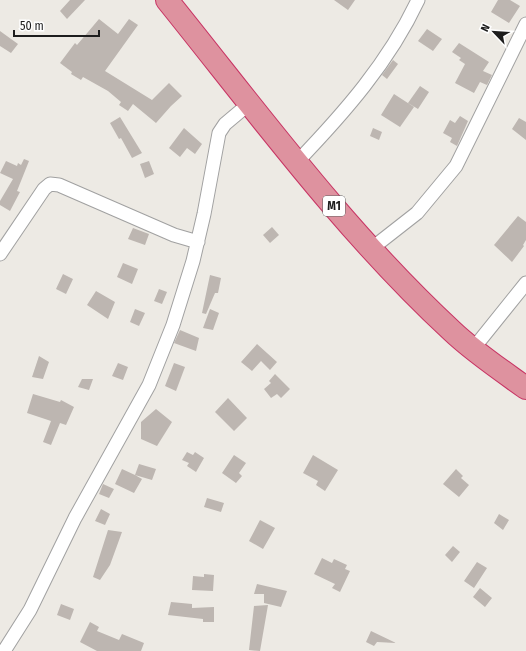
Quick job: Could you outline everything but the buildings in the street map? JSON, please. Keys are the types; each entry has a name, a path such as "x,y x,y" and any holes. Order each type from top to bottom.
{"highway":[{"name":"M1","path":"167,0 297,162 400,281 473,349 526,388"}],"street":[{"path":"297,162 346,110 388,56 418,0"},
{"path":"371,249 417,213 456,166 526,24"},
{"path":"4,651 30,610 75,518 149,385 173,325 198,242 219,133 225,124 250,103"},
{"path":"0,254 44,189 50,184 59,185 174,235 198,242"},
{"path":"473,349 526,283"}]}
